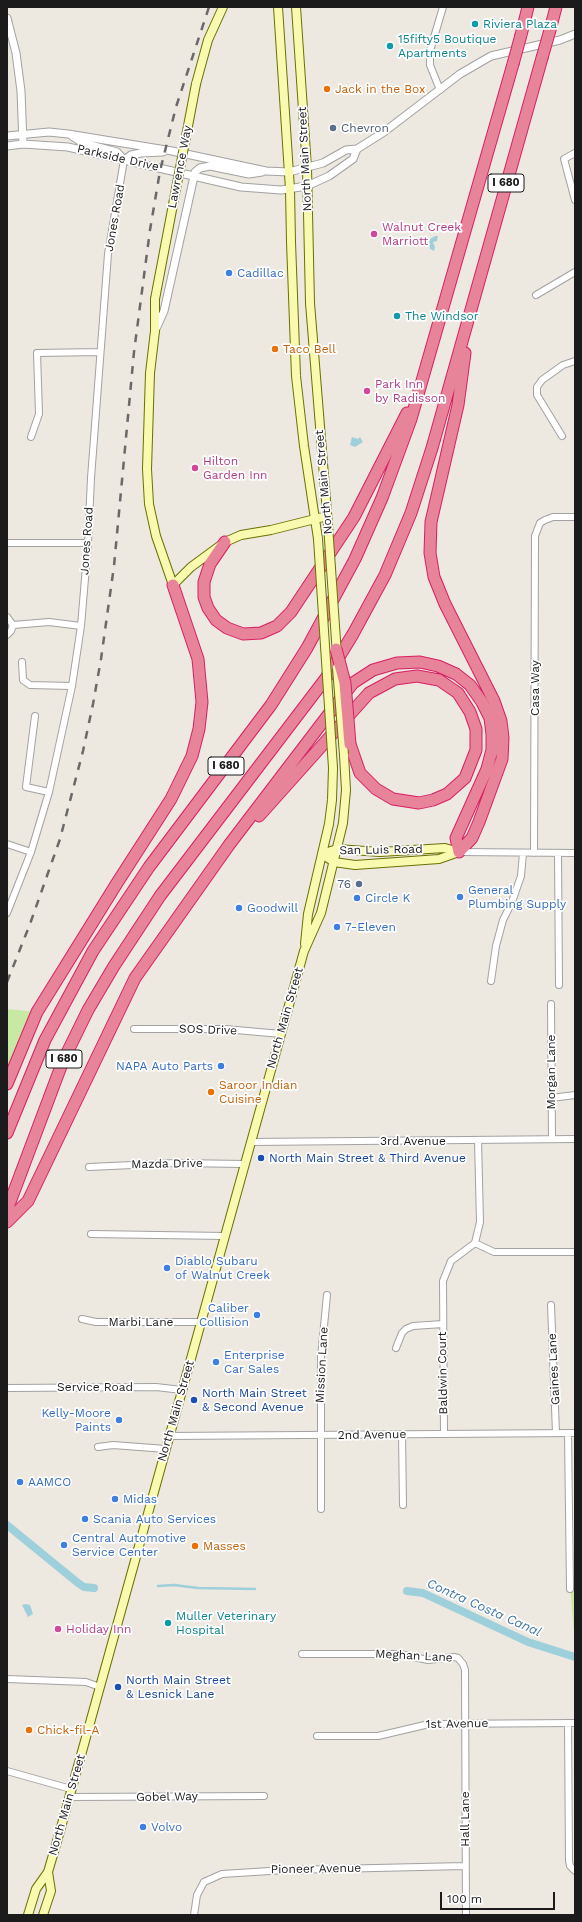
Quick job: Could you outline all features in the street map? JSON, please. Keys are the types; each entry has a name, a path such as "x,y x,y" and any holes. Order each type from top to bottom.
{"highway":[{"name":"I 680","path":"7,1133 48,1036 71,990 101,937 149,867 261,719 290,677 319,628 355,559 376,513 402,445 421,386 528,7"},
{"name":"I 680","path":"7,1210 11,1193 63,1061 88,1010 114,966 163,892 323,682 344,650 377,590 399,544 417,497 442,416 556,7"},
{"path":"459,852 472,838 479,822 502,759 503,738 501,721 494,701 445,604 434,577 430,553 431,522 458,405 471,309"},
{"path":"225,542 210,564 204,582 204,597 208,608 216,620 227,628 243,634 261,633 277,626 292,612 354,517 421,386"},
{"path":"7,1084 37,1012 171,799 192,756 199,729 202,702 198,659 173,585"},
{"path":"229,845 252,824 369,693 395,679 417,676 439,680 458,693 470,712 476,729 476,750 465,778 447,794 433,800 418,803 393,799 376,790 360,773 350,744 345,682 336,649"},
{"path":"7,1222 28,1201 135,978 229,845 353,683 373,670 397,663 420,662 438,666 456,674 470,685 482,702 490,718 492,734 490,757 487,769 456,838 459,852"}],"main road":[{"name":"Lawrence Way","path":"173,585 156,536 149,504 147,469 150,373 155,331 155,299 196,84 208,40 223,7"},
{"name":"North Main Street","path":"28,1915 36,1888 48,1872 304,951 308,914 331,808 333,768 318,539 304,446 296,376 290,189 278,7"},
{"name":"North Main Street","path":"296,7 307,168 310,303 328,525 344,755 345,803 337,849 320,917 304,951"},
{"path":"173,585 191,567 225,542 241,535 271,530 327,516"},
{"name":"San Luis Road","path":"322,854 337,849 380,852 445,848 459,852"},
{"name":"San Luis Road","path":"322,854 334,862 355,865 439,859 459,852"},
{"name":"North Main Street","path":"43,1915 51,1891 48,1872"}],"street":[{"path":"440,90 430,65 430,51 443,7"},
{"path":"7,18 16,53 21,90 23,144"},
{"name":"Parkside Drive","path":"7,136 22,133 49,132 68,134 172,151 266,171 289,172 323,163 346,150 357,149 384,132 460,74 491,56 560,40 575,34"},
{"path":"68,134 83,143 117,152 124,160 131,155 141,153 172,151"},
{"name":"Parkside Drive","path":"7,146 23,144 68,147 242,187 290,189 307,186 329,176 353,159 357,149"},
{"path":"574,200 564,159 575,153"},
{"name":"Jones Road","path":"7,913 30,852 49,792 72,686 81,626 88,543 100,352 108,254 124,160"},
{"path":"194,177 195,172 200,168 210,166 249,174 266,171"},
{"name":"Lawrence Way","path":"155,331 164,311 194,177"},
{"path":"536,295 575,272"},
{"path":"31,437 39,414 37,353 100,352"},
{"path":"562,436 537,395 537,387 542,380 563,365 575,361"},
{"name":"Casa Way","path":"534,853 536,536 540,523 553,517 575,517"},
{"path":"7,543 88,543"},
{"path":"7,617 12,621 13,625 12,631 7,634"},
{"path":"13,625 49,622 81,626"},
{"path":"22,662 23,680 30,685 72,686"},
{"path":"35,716 26,787 49,792"},
{"path":"7,844 30,852"},
{"name":"San Luis Road","path":"459,852 575,852"},
{"path":"491,981 503,920 512,902 520,876 523,853"},
{"path":"558,853 559,985"},
{"name":"Morgan Lane","path":"551,1004 552,1139"},
{"name":"SOS Drive","path":"134,1029 225,1029 281,1034"},
{"path":"551,1098 575,1095"},
{"name":"3rd Avenue","path":"251,1142 575,1139"},
{"path":"443,1324 443,1281 451,1261 475,1243 480,1222 478,1140"},
{"name":"Mazda Drive","path":"89,1167 176,1163 245,1164"},
{"path":"91,1234 225,1236"},
{"path":"475,1243 494,1252 575,1252"},
{"name":"Mission Lane","path":"321,1509 321,1357 327,1294"},
{"name":"Gaines Lane","path":"551,1305 556,1433"},
{"name":"Marbi Lane","path":"82,1319 96,1322 201,1322"},
{"name":"Baldwin Court","path":"396,1348 402,1333 406,1329 413,1326 443,1324 444,1434"},
{"name":"Service Road","path":"7,1388 156,1386 182,1390"},
{"path":"570,1589 572,1433"},
{"name":"2nd Avenue","path":"170,1436 572,1433"},
{"path":"402,1434 403,1505"},
{"path":"98,1447 113,1445 166,1449"},
{"name":"Meghan Lane","path":"302,1654 400,1654 428,1660 442,1657 458,1658 465,1670 464,1724"},
{"path":"7,1679 86,1682 100,1687"},
{"name":"1st Avenue","path":"317,1736 378,1736 419,1725 575,1723"},
{"name":"Hall Lane","path":"464,1724 466,1915"},
{"path":"568,1724 569,1861 570,1866 575,1871"},
{"name":"Gobel Way","path":"7,1771 70,1793 264,1796"},
{"name":"Pioneer Avenue","path":"194,1915 197,1894 204,1882 222,1874 286,1870 465,1866"}],"green space":[{"path":"7,1009 37,1012 7,1084"},
{"path":"570,1583 575,1583 575,1635 574,1635"}],"water":[{"path":"438,236 437,241 433,242 435,247 434,251 430,249 429,243 430,239"},
{"path":"352,437 358,439 360,437 363,442 355,447 350,445"},
{"path":"22,1605 30,1605 33,1614 28,1617"}],"waterway":[{"name":"Contra Costa Canal","path":"7,1525 78,1583 84,1587 94,1588"},
{"name":"Contra Costa Canal","path":"158,1586 174,1585 198,1588 255,1589"},
{"name":"Contra Costa Canal","path":"407,1591 423,1593 528,1642 575,1657"}],"railway":[{"path":"7,982 30,924 60,839 83,751 93,704 114,566 134,352 150,230 160,171 176,107 209,7"}],"place":[{"name":"Riviera Plaza","path":"475,24"},
{"name":"15fifty5 Boutique Apartments","path":"390,46"},
{"name":"Jack in the Box","path":"327,89"},
{"name":"Chevron","path":"333,128"},
{"name":"Walnut Creek Marriott","path":"374,234"},
{"name":"Cadillac","path":"229,273"},
{"name":"The Windsor","path":"397,316"},
{"name":"Taco Bell","path":"275,349"},
{"name":"Park Inn by Radisson","path":"367,391"},
{"name":"Hilton Garden Inn","path":"195,468"},
{"name":"76","path":"359,884"},
{"name":"General Plumbing Supply","path":"460,897"},
{"name":"Circle K","path":"357,898"},
{"name":"Goodwill","path":"239,908"},
{"name":"7-Eleven","path":"337,927"},
{"name":"NAPA Auto Parts","path":"221,1066"},
{"name":"Saroor Indian Cuisine","path":"211,1092"},
{"name":"North Main Street & Third Avenue","path":"261,1158"},
{"name":"Diablo Subaru of Walnut Creek","path":"167,1268"},
{"name":"Caliber Collision","path":"257,1315"},
{"name":"Enterprise Car Sales","path":"216,1362"},
{"name":"North Main Street & Second Avenue","path":"194,1400"},
{"name":"Kelly-Moore Paints","path":"119,1420"},
{"name":"AAMCO","path":"20,1482"},
{"name":"Midas","path":"115,1499"},
{"name":"Scania Auto Services","path":"85,1519"},
{"name":"Central Automotive Service Center","path":"64,1545"},
{"name":"Masses","path":"195,1546"},
{"name":"Muller Veterinary Hospital","path":"168,1623"},
{"name":"Holiday Inn","path":"58,1629"},
{"name":"North Main Street & Lesnick Lane","path":"118,1687"},
{"name":"Chick-fil-A","path":"29,1730"},
{"name":"Volvo","path":"143,1827"}]}
